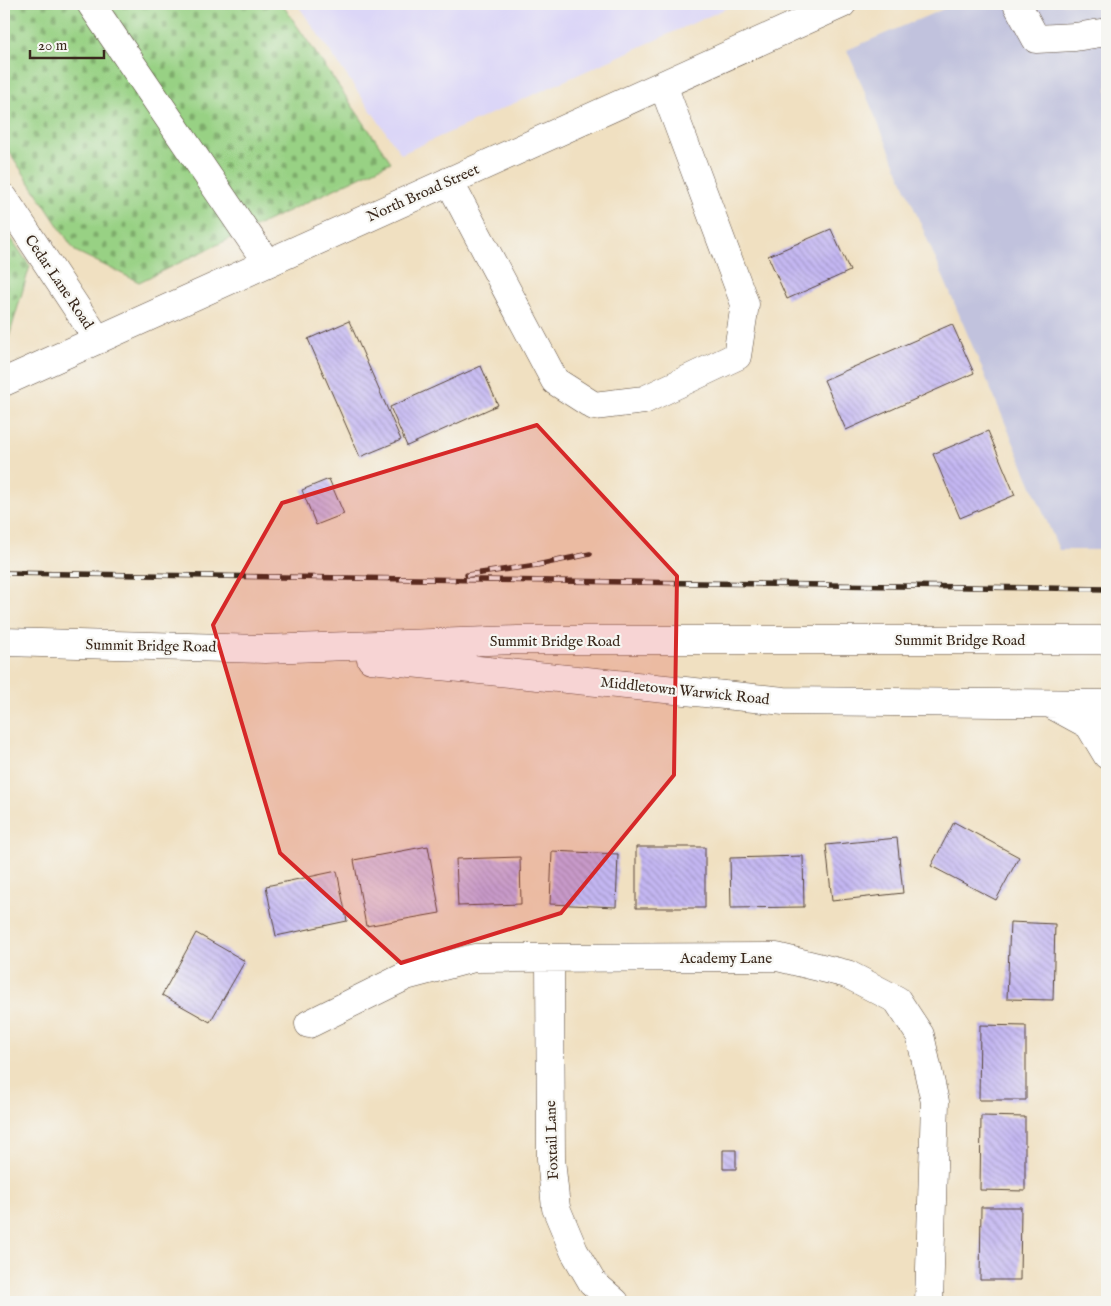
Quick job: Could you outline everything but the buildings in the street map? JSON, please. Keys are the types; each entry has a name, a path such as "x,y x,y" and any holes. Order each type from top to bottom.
{"main road":[{"path":"91,4 267,263"},
{"name":"North Broad Street","path":"4,382 841,4"},
{"path":"1016,4 1036,39 1075,37 1107,32"},
{"path":"449,181 555,381 594,406 644,400 738,356 745,304 663,84"},
{"name":"Cedar Lane Road","path":"4,198 98,340"},
{"name":"Summit Bridge Road","path":"4,642 265,648 518,640 1107,640"},
{"name":"Middletown Warwick Road","path":"265,648 784,701 1107,704"},
{"path":"1050,704 1089,725 1107,755"},
{"name":"Academy Lane","path":"308,1024 406,976 474,958 777,957 847,974 897,1000 920,1035 935,1102 929,1302"},
{"name":"Foxtail Lane","path":"550,959 551,1159 556,1208 574,1251 592,1282 615,1302"}],"highlighted area":[{"path":"537,425 677,576 674,775 561,913 401,963 280,853 213,625 282,503"}],"shaded area":[{"path":"297,4 736,4 401,154"},
{"path":"955,4 1107,4 1107,550 1059,550 847,50"}],"green space":[{"path":"4,4 282,4 391,162 139,282 75,251 4,144"},
{"path":"4,228 30,266 9,337 4,340"}],"railway":[{"path":"467,575 537,565 590,554"},
{"path":"4,573 1107,589"}]}
